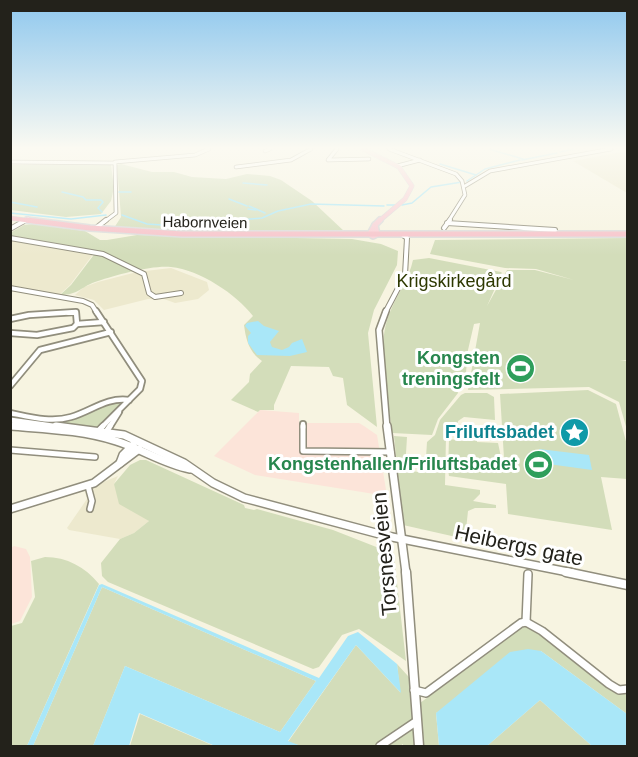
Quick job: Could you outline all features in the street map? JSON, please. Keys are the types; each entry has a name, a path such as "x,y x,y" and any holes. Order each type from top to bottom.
{"highway":[{"name":"Habornveien","path":"10,217 96,228 191,234 403,236 627,234"}],"main road":[{"path":"373,235 375,223 410,194 411,184"}],"street":[{"path":"96,228 116,213 115,184"},
{"path":"444,228 464,200 465,186 468,184"},
{"path":"10,229 26,220"},
{"path":"447,223 503,223 555,230"},
{"name":"Torsnesveien","path":"403,236 405,275 379,330 399,526 403,538 419,747"},
{"path":"10,238 103,254 146,275 149,293 155,297 181,293"},
{"path":"10,288 88,302 105,322 142,381 140,389 98,434"},
{"path":"10,319 29,315 75,312 77,324"},
{"path":"10,333 37,335 73,328 77,324 105,322"},
{"path":"10,386 40,350 111,332"},
{"path":"10,413 62,419 80,414 114,398 129,400"},
{"path":"10,426 98,434 106,431 120,410"},
{"path":"10,420 98,434 132,447 142,447"},
{"path":"303,424 303,451 391,452"},
{"path":"106,431 138,441 142,447 178,467 190,469 244,498 387,536 403,538"},
{"path":"120,463 123,455 138,441"},
{"path":"10,509 88,486 142,447"},
{"path":"10,450 95,457"},
{"path":"88,486 92,501 90,509"},
{"name":"Heibergs gate","path":"403,538 627,585"},
{"path":"526,622 528,574"},
{"path":"414,690 426,693 521,623 526,622 542,631 609,684 619,690 627,689"},
{"path":"380,747 417,721"}],"shaded area":[{"path":"612,184 627,184 627,193"},
{"path":"10,239 94,253 70,285 59,295 11,286"},
{"path":"171,268 207,282 209,290 198,299 175,303 164,299 148,299 104,310 94,300 75,295 84,287 98,282 137,272"},
{"path":"260,410 299,413 299,423 359,423 364,426 377,435 387,496 255,475 214,456"},
{"path":"118,476 114,484 149,521 134,533 120,539 69,530 67,528 87,499 84,490"},
{"path":"14,546 26,549 30,557 32,597 20,621 11,624 10,549"}],"green space":[{"path":"11,184 114,184 111,201 101,214 66,217 11,210"},
{"path":"118,184 287,184 312,201 345,232 219,232 114,228 121,217"},
{"path":"24,225 85,231 100,240 137,235 352,239 381,244 398,251 397,265 374,310 368,333 377,427 347,405 343,378 333,376 329,367 291,366 274,405 274,410 258,412 231,400 249,382 250,374 262,361 251,350 246,336 244,325 253,316 237,299 205,278 171,267 144,269 114,276 92,283 72,294 60,295 71,285 96,252 11,237 10,233"},
{"name":"Krigskirkegård","path":"627,238 627,360 620,361 627,361 627,430 619,402 589,387 468,390 480,323 474,324 468,350 465,384 457,389 458,393 438,419 432,435 392,433 384,371 383,340 390,312 409,274 413,260 429,258 501,272 487,306 507,270 535,270 574,280 536,269 505,268 430,254 435,240"},
{"name":"Kongstenhallen/Friluftsbadet","path":"588,390 616,404 627,445 627,479 601,477 612,530 508,514 506,484 449,476 449,439 466,441 466,437 477,439 477,442 498,443 501,457 504,458 500,394"},
{"path":"465,393 487,393 494,397 495,420 464,417 458,421 457,431 446,436 445,485 480,490 480,494 473,501 496,505 496,508 475,508 468,511 465,539 403,525 394,436 407,437 405,470 425,473 427,442 435,435 440,420"},
{"path":"120,400 122,403 104,428 52,422 72,420 110,401"},
{"path":"146,460 244,505 245,508 257,509 333,530 384,550 394,557 406,661 359,629 342,635 319,667 313,669 108,582 102,576 101,563 120,539 134,533 149,521 119,504 114,484 130,465"},
{"path":"53,557 75,564 99,584 27,746 11,746 11,626 22,623 35,597 31,561"},
{"path":"102,587 316,681 280,732 125,666 93,746 33,746"},
{"path":"521,628 535,630 606,685 621,694 627,692 627,714 541,651 436,713 439,746 403,746 403,744 400,746 301,746 288,742 356,645 400,692 397,664 418,687 420,703"},
{"path":"540,700 592,746 487,746"},
{"path":"140,714 214,746 130,746"}],"water":[{"path":"258,321 264,326 279,331 270,342 272,347 282,350 302,339 307,352 290,356 257,355 248,343 248,336 251,333 245,326 247,323"},
{"path":"539,449 589,455 592,470 541,463"},
{"path":"102,584 319,678 348,636 358,632 397,664 401,693 356,645 288,741 301,746 215,746 139,713 129,746 93,746 125,666 280,732 316,681 102,587 33,746 27,746 99,585"},
{"path":"528,649 541,651 627,714 627,746 592,746 540,700 487,746 439,746 436,713 510,652"}],"waterway":[{"path":"259,184 267,185"},
{"path":"402,205 412,203 431,187 448,184"},
{"path":"62,192 83,197 86,200 101,200 103,202 98,208 102,212"},
{"path":"119,192 131,192"},
{"path":"229,199 247,206"},
{"path":"10,202 37,207"},
{"path":"122,215 147,224 177,226 262,218 278,211 311,204 384,206"},
{"path":"387,205 395,205"},
{"path":"249,206 265,213"},
{"path":"248,209 256,210"},
{"path":"10,213 71,219 106,215"},
{"path":"172,220 186,224"}],"place":[{"name":"Kongsten treningsfelt","path":"521,368"},
{"name":"Friluftsbadet","path":"575,432"},
{"name":"Kongstenhallen/Friluftsbadet","path":"538,464"}]}
